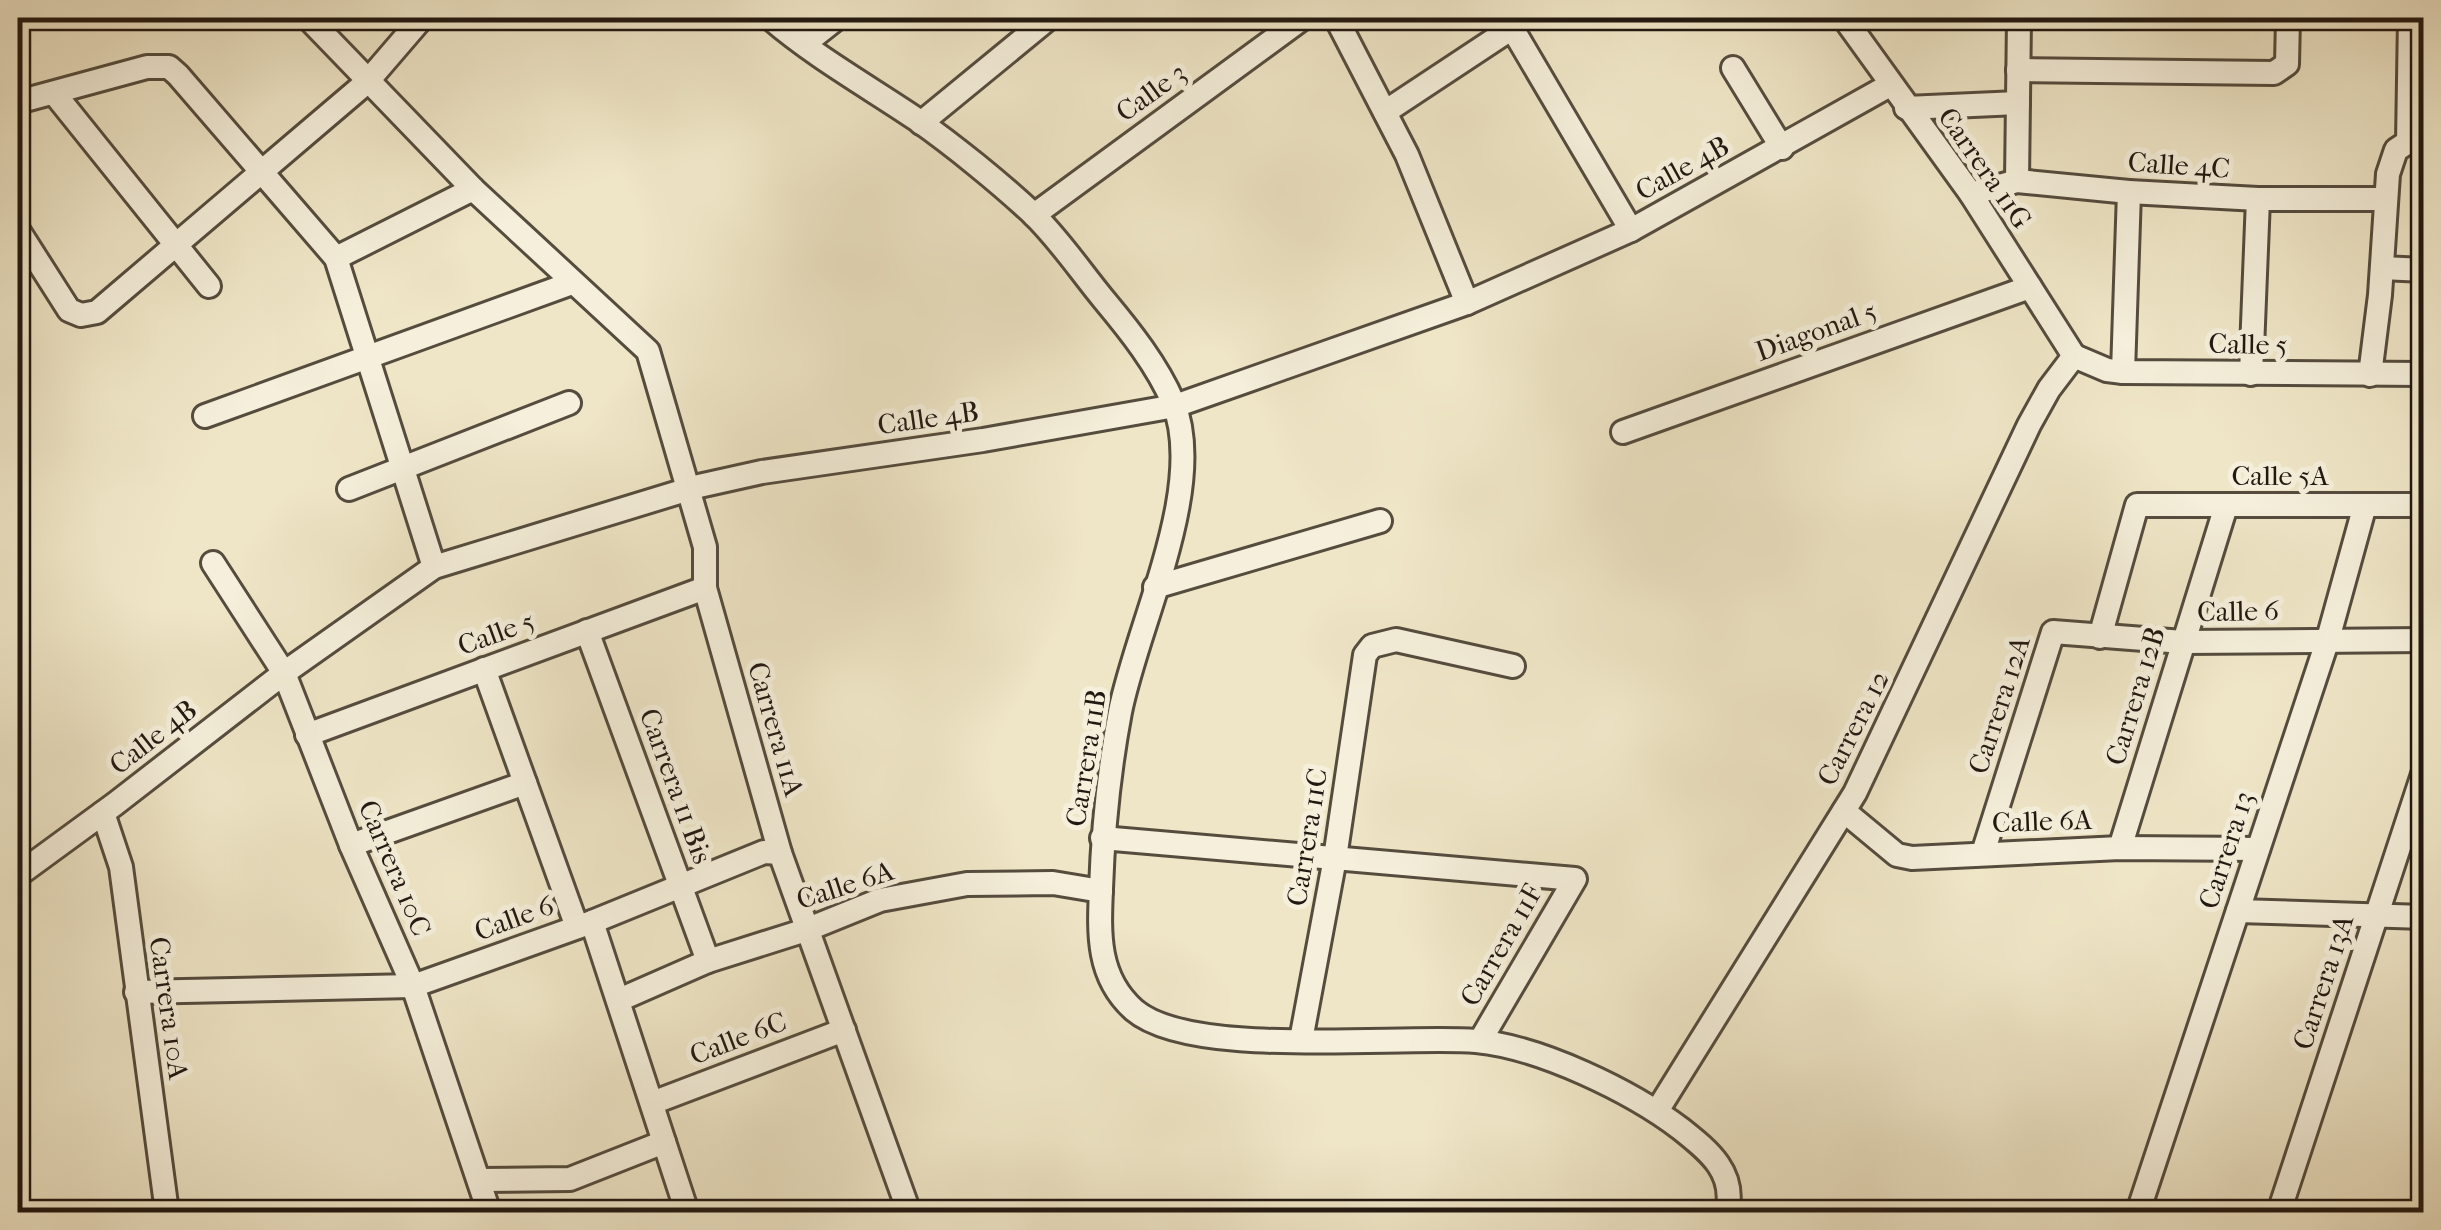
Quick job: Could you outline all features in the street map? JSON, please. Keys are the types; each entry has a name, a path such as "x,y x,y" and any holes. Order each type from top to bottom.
{"street":[{"name":"Carrera 11A","path":"308,18 472,189 648,351 705,547 705,588 780,853 909,1212"},
{"path":"18,230 69,310 81,315 97,312 367,82 422,18"},
{"name":"Carrera 11B","path":"770,18 921,123 1034,215 1127,328 1162,379 1175,406 1182,468 1176,513 1120,709 1102,838 1101,954 1114,988 1138,1013 1172,1029 1222,1038 1480,1042 1592,1076 1657,1111 1700,1144 1724,1169 1730,1197 1727,1212"},
{"path":"804,44 837,18"},
{"path":"921,123 1048,18"},
{"name":"Calle 3","path":"1034,215 1303,18"},
{"path":"1336,18 1407,155 1466,303"},
{"name":"Carrera 11G","path":"1844,18 1971,194 2074,356"},
{"path":"2017,180 2018,18"},
{"path":"2018,70 2274,73 2287,64 2288,18"},
{"path":"2370,375 2391,158 2396,150 2416,143 2410,18"},
{"path":"1385,112 1512,28 1631,230"},
{"path":"18,102 146,67 169,67 336,258 434,566"},
{"path":"1733,68 1782,148"},
{"name":"Calle 4B","path":"18,875 284,673 434,566 689,489 762,472 983,440 1175,406 1466,303 1631,230 1890,85"},
{"path":"54,93 209,286"},
{"path":"1906,108 2018,103"},
{"name":"Calle 4C","path":"1971,194 2017,180 2258,200 2386,199"},
{"path":"336,258 472,189"},
{"path":"2123,372 2130,192"},
{"path":"2251,374 2258,200"},
{"path":"2382,268 2424,270"},
{"path":"205,416 572,283"},
{"name":"Diagonal 5","path":"1623,432 2030,287"},
{"name":"Calle 5","path":"2074,356 2107,370 2123,372 2424,374"},
{"name":"Carrera 12","path":"1657,1111 1844,811 1942,616 2029,425 2048,389 2074,356"},
{"path":"349,489 570,403"},
{"name":"Carrera 13","path":"2138,1212 2328,639 2366,504"},
{"name":"Calle 5A","path":"2100,637 2137,505 2424,504"},
{"name":"Carrera 12B","path":"2120,848 2226,506"},
{"path":"1155,588 1380,521"},
{"name":"Carrera 10C","path":"213,563 284,673 351,845 412,986 489,1212"},
{"name":"Calle 5","path":"307,735 705,588"},
{"name":"Carrera 11 Bis","path":"587,631 708,961"},
{"name":"Calle 6","path":"2053,632 2183,642 2424,640"},
{"name":"Carrera 12A","path":"1984,853 2053,632"},
{"name":"Carrera 11C","path":"1301,1040 1335,858 1365,655 1372,646 1396,640 1513,666"},
{"path":"484,669 525,783 619,1000 687,1212"},
{"name":"Carrera 13A","path":"2279,1212 2424,771"},
{"path":"351,845 525,783"},
{"name":"Calle 6A","path":"1844,811 1897,854 1929,858 2120,848 2258,849"},
{"name":"Carrera 10A","path":"103,813 121,868 167,1212"},
{"path":"1102,838 1335,858"},
{"name":"Calle 6","path":"136,992 412,986 584,924 764,852 780,853"},
{"name":"Carrera 11F","path":"1335,858 1575,879 1480,1042"},
{"name":"Calle 6A","path":"619,1000 708,961 806,930 880,900 967,884 1053,884 1101,891"},
{"path":"2238,911 2424,917"},
{"name":"Calle 6C","path":"652,1102 844,1030"},
{"path":"479,1180 570,1179 664,1142"}]}
